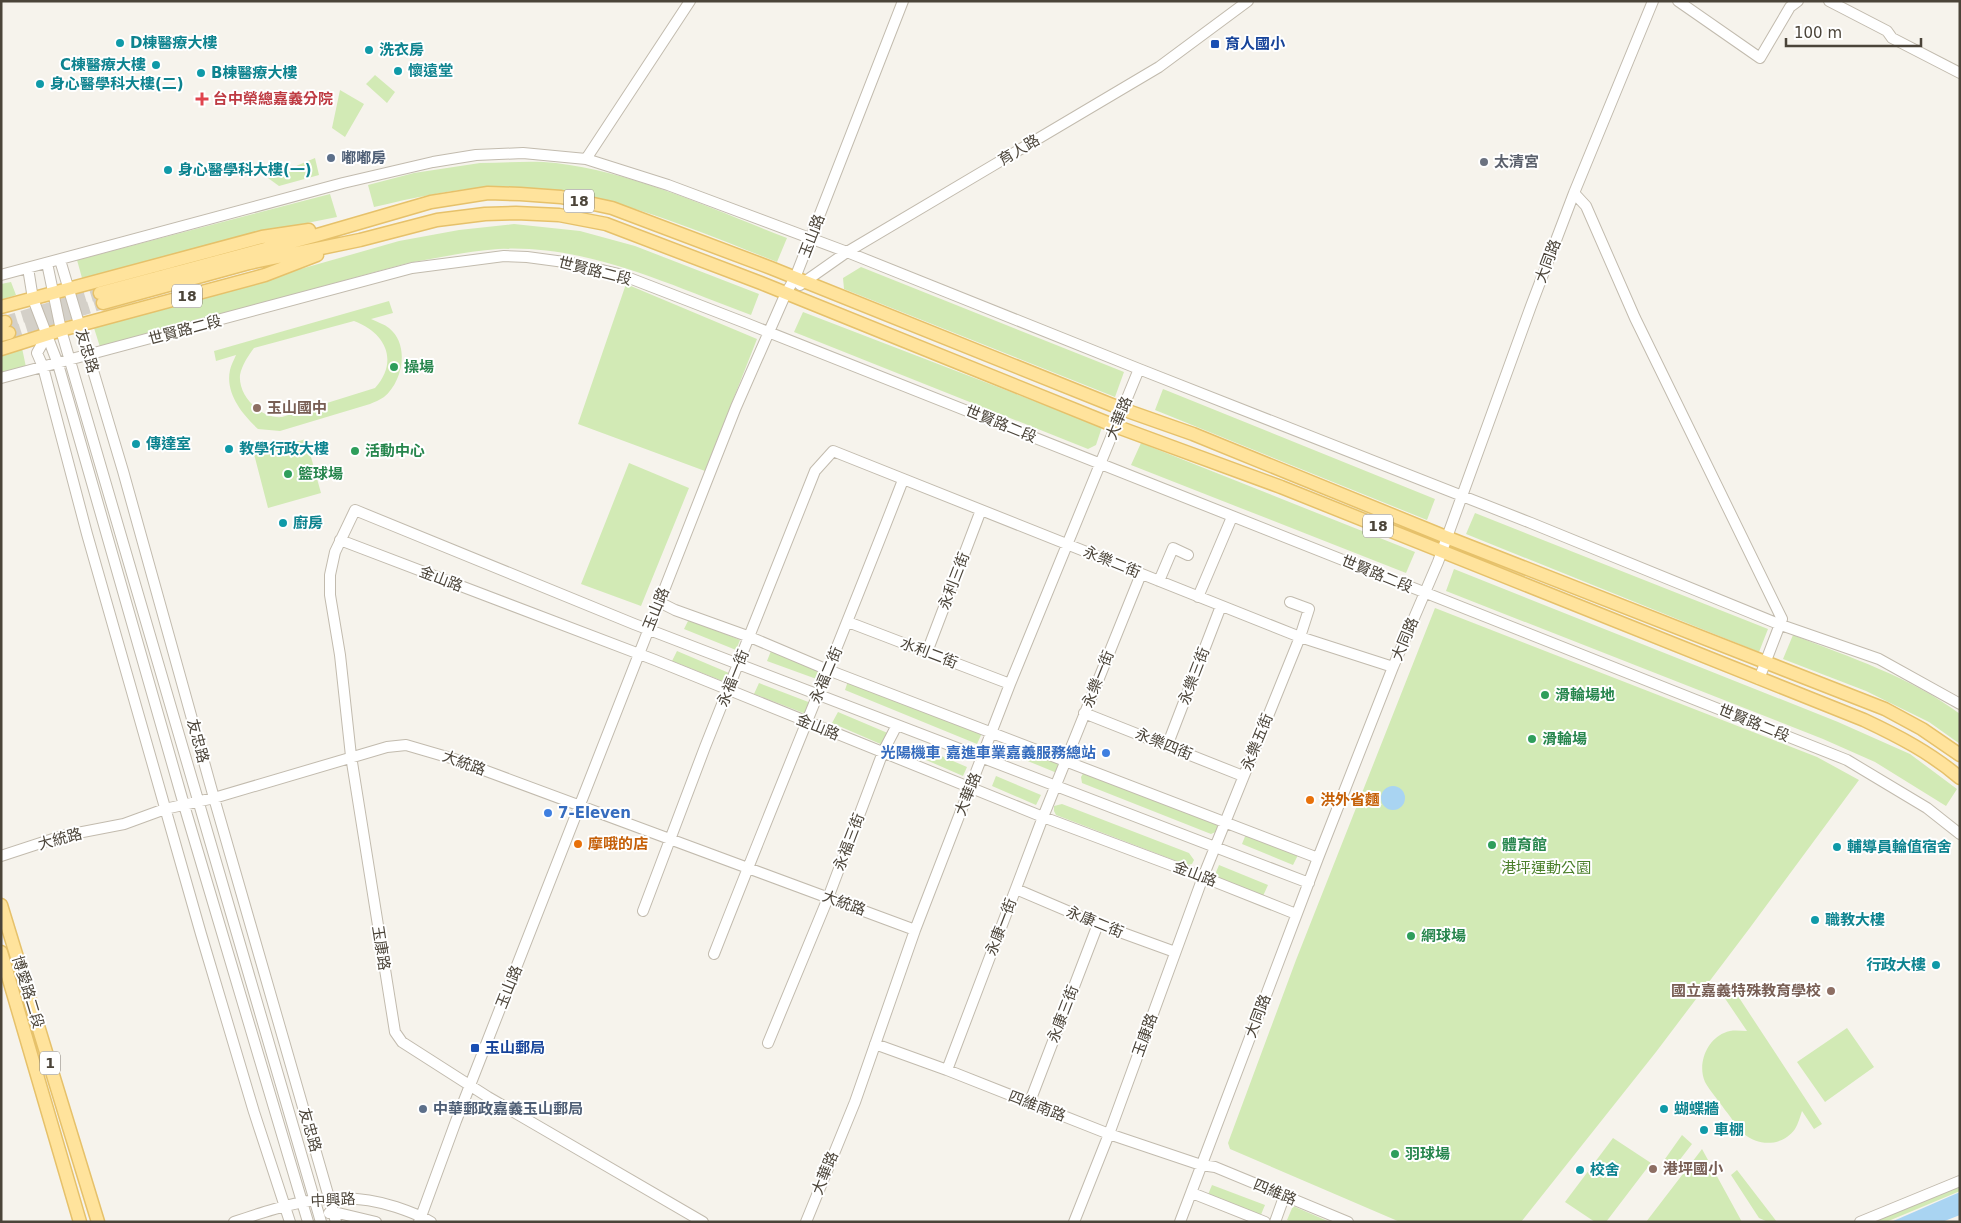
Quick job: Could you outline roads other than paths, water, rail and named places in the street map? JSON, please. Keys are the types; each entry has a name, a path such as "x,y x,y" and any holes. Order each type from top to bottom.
{"main road":[{"name":"18","path":"1960,755 1922,729 1885,709 1446,537 1211,441 1122,408 800,280 612,208 562,197 488,193 431,202 101,298 446,219 485,214 559,215 606,224 786,293 1115,426 1281,487 1864,720 1899,736 1960,778"},
{"name":"18","path":"1,307 262,237 354,224"},
{"name":"18","path":"1,348 60,330 265,275 360,240"},
{"name":"博愛路二段","path":"1,905 98,1222"},
{"name":"博愛路二段","path":"1,952 80,1222"}],"street":[{"path":"586,159 690,1"},
{"name":"玉山路","path":"800,280 810,239 903,1"},
{"name":"育人路","path":"786,293 800,280 1159,67 1248,1"},
{"name":"大同路","path":"1180,1222 1296,914 1393,666 1441,551 1574,194 1653,1"},
{"path":"1678,1 1760,58 1790,6 1798,1"},
{"path":"1830,1 1887,31 1892,38 1960,74"},
{"path":"1,274 60,260 343,182 433,162 476,155 523,153 586,159 668,185 847,252 1781,625 1879,659 1960,704"},
{"path":"1574,194 1586,206 1635,318 1782,619 1759,679"},
{"name":"世賢路二段","path":"1,378 412,268 504,256 572,263 618,274 770,332 1847,760 1927,808 1960,834"},
{"name":"友忠路","path":"60,260 126,481 214,798 335,1217"},
{"name":"友忠路","path":"47,262 60,330 320,1219"},
{"name":"友忠路","path":"28,268 33,299 58,364 184,805 307,1220"},
{"name":"玉山路","path":"420,1219 638,654 736,407 786,293"},
{"path":"47,335 37,353 43,367 90,543 204,943 283,1205 291,1222"},
{"name":"大華路","path":"806,1222 855,1102 915,930 1010,684 1139,370"},
{"name":"永樂二街","path":"833,451 1300,637 1393,666"},
{"name":"永福一街","path":"644,910 728,690 815,471 833,451"},
{"name":"永福二街","path":"714,954 747,868 848,622 903,480"},
{"name":"玉康路","path":"355,510 340,540 330,575 330,594 340,655 351,756 395,1032 402,1042 470,1086 702,1222"},
{"name":"金山路","path":"355,510 648,629 1309,883"},
{"name":"永利三街","path":"927,652 981,510"},
{"path":"1198,597 1232,517"},
{"name":"金山路","path":"340,540 638,654 1043,817 1296,914"},
{"path":"1159,581 1173,548 1188,555"},
{"name":"永樂一街","path":"1056,785 1141,574"},
{"path":"659,602 828,670 1318,858"},
{"name":"永樂五街","path":"1215,848 1300,637 1309,608 1290,602"},
{"name":"永樂三街","path":"1167,746 1221,606"},
{"name":"水利二街","path":"848,622 1010,684"},
{"name":"永樂四街","path":"1084,713 1243,776"},
{"name":"永福三街","path":"768,1043 828,898 883,752 896,725"},
{"name":"大統路","path":"1,856 62,836 124,824 165,809 214,798 351,756 387,747 406,745 454,759 580,804 915,930"},
{"name":"永康一街","path":"947,1070 1056,785"},
{"name":"玉康路","path":"1074,1222 1109,1134 1215,848"},
{"name":"永康二街","path":"1016,889 1098,924 1175,952"},
{"name":"永康三街","path":"1029,1104 1098,924"},
{"name":"四維南路","path":"875,1044 947,1070 1109,1134 1201,1165"},
{"name":"四維路","path":"1201,1165 1215,1167 1348,1222"},
{"path":"1860,1222 1960,1181"},
{"name":"四維路","path":"1192,1193 1265,1222"},
{"path":"1275,1222 1284,1197"},
{"name":"中興路","path":"234,1222 283,1205 330,1198 363,1199 431,1222"},
{"name":"中興路","path":"291,1222 335,1217 376,1222"}],"water":[{"path":"1393,786 1398,787 1404,793 1404,803 1398,809 1393,810 1388,809 1382,803 1381,798 1382,793 1388,787"},
{"path":"1960,1192 1960,1215 1942,1222 1891,1222"}],"tunnel":[{"path":"5,322 100,293"},
{"path":"9,333 103,303"}],"place":[{"name":"D棟醫療大樓","path":"120,43"},
{"name":"育人國小","path":"1215,44"},
{"name":"洗衣房","path":"369,50"},
{"name":"C棟醫療大樓","path":"156,65"},
{"name":"懷遠堂","path":"398,71"},
{"name":"B棟醫療大樓","path":"201,73"},
{"name":"身心醫學科大樓(二)","path":"40,84"},
{"name":"台中榮總嘉義分院","path":"202,99"},
{"name":"嘟嘟房","path":"331,158"},
{"name":"太清宮","path":"1484,162"},
{"name":"身心醫學科大樓(一)","path":"168,170"},
{"name":"操場","path":"394,367"},
{"name":"玉山國中","path":"257,408"},
{"name":"傳達室","path":"136,444"},
{"name":"教學行政大樓","path":"229,449"},
{"name":"活動中心","path":"355,451"},
{"name":"籃球場","path":"288,474"},
{"name":"廚房","path":"283,523"},
{"name":"滑輪場地","path":"1545,695"},
{"name":"滑輪場","path":"1532,739"},
{"name":"光陽機車 嘉進車業嘉義服務總站","path":"1106,753"},
{"name":"洪外省麵","path":"1310,800"},
{"name":"7-Eleven","path":"548,813"},
{"name":"摩哦的店","path":"578,844"},
{"name":"體育館","path":"1492,845"},
{"name":"輔導員輪值宿舍","path":"1837,847"},
{"name":"職教大樓","path":"1815,920"},
{"name":"網球場","path":"1411,936"},
{"name":"行政大樓","path":"1936,965"},
{"name":"國立嘉義特殊教育學校","path":"1831,991"},
{"name":"玉山郵局","path":"475,1048"},
{"name":"中華郵政嘉義玉山郵局","path":"423,1109"},
{"name":"蝴蝶牆","path":"1664,1109"},
{"name":"車棚","path":"1704,1130"},
{"name":"羽球場","path":"1395,1154"},
{"name":"港坪國小","path":"1653,1169"},
{"name":"校舍","path":"1580,1170"}],"park label":[{"name":"港坪運動公園","path":"1546,868"}]}
